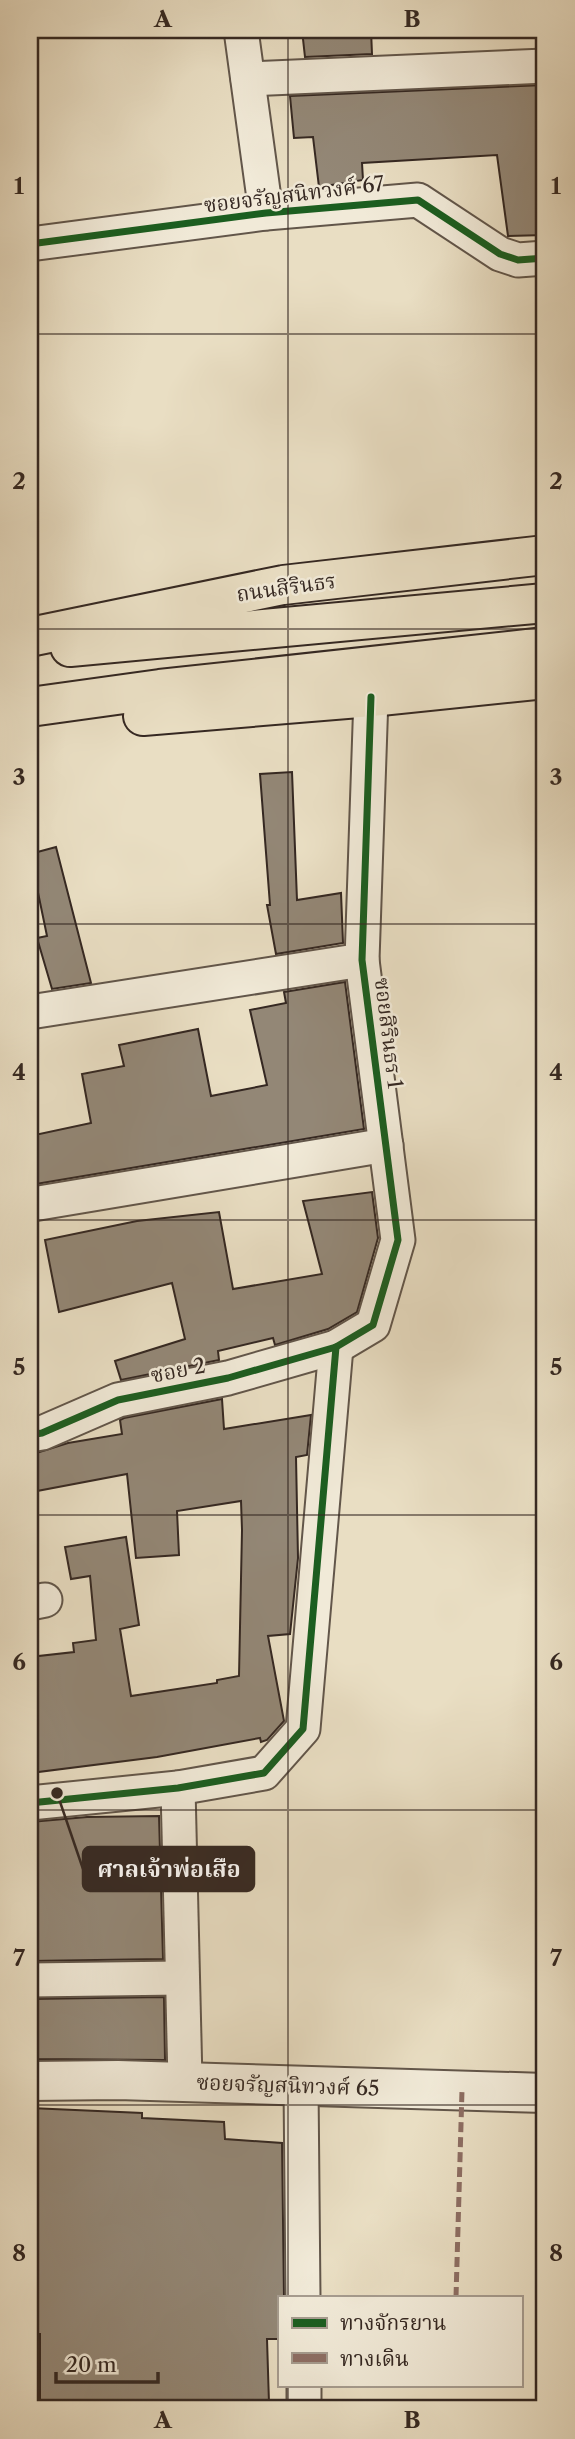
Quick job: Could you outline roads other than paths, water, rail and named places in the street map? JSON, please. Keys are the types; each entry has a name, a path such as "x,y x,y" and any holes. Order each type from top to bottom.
{"main road":[{"name":"ถนนสิรินธร","path":"30,637 115,617 283,585 545,555"},
{"name":"ถนนสิรินธร","path":"30,650 545,603"},
{"path":"30,709 160,689 545,648"},
{"path":"30,709 135,716 371,697 545,678"}],"street":[{"path":"241,30 267,214"},
{"path":"248,79 545,66"},
{"name":"ซอยจรัญสนิทวงศ์ 67","path":"30,244 267,214 418,200 500,254 518,260 545,258"},
{"name":"ซอยสิรินธร 1","path":"336,1347 373,1325 398,1240 362,960 371,697"},
{"path":"30,1012 362,960"},
{"path":"33,1204 386,1145"},
{"path":"30,1802 178,1788 264,1773 303,1729 336,1347"},
{"name":"ซอย 2","path":"30,1435 42,1433 118,1400 228,1378 336,1347"},
{"path":"178,1788 185,2081"},
{"path":"30,1980 181,1978"},
{"name":"ซอยจรัญสนิทวงศ์ 65","path":"30,2081 185,2081 545,2093"},
{"path":"301,2085 303,2296"},
{"path":"304,2386 304,2409"}],"place":[{"name":"ศาลเจ้าพ่อเสือ","path":"57,1793"}]}
